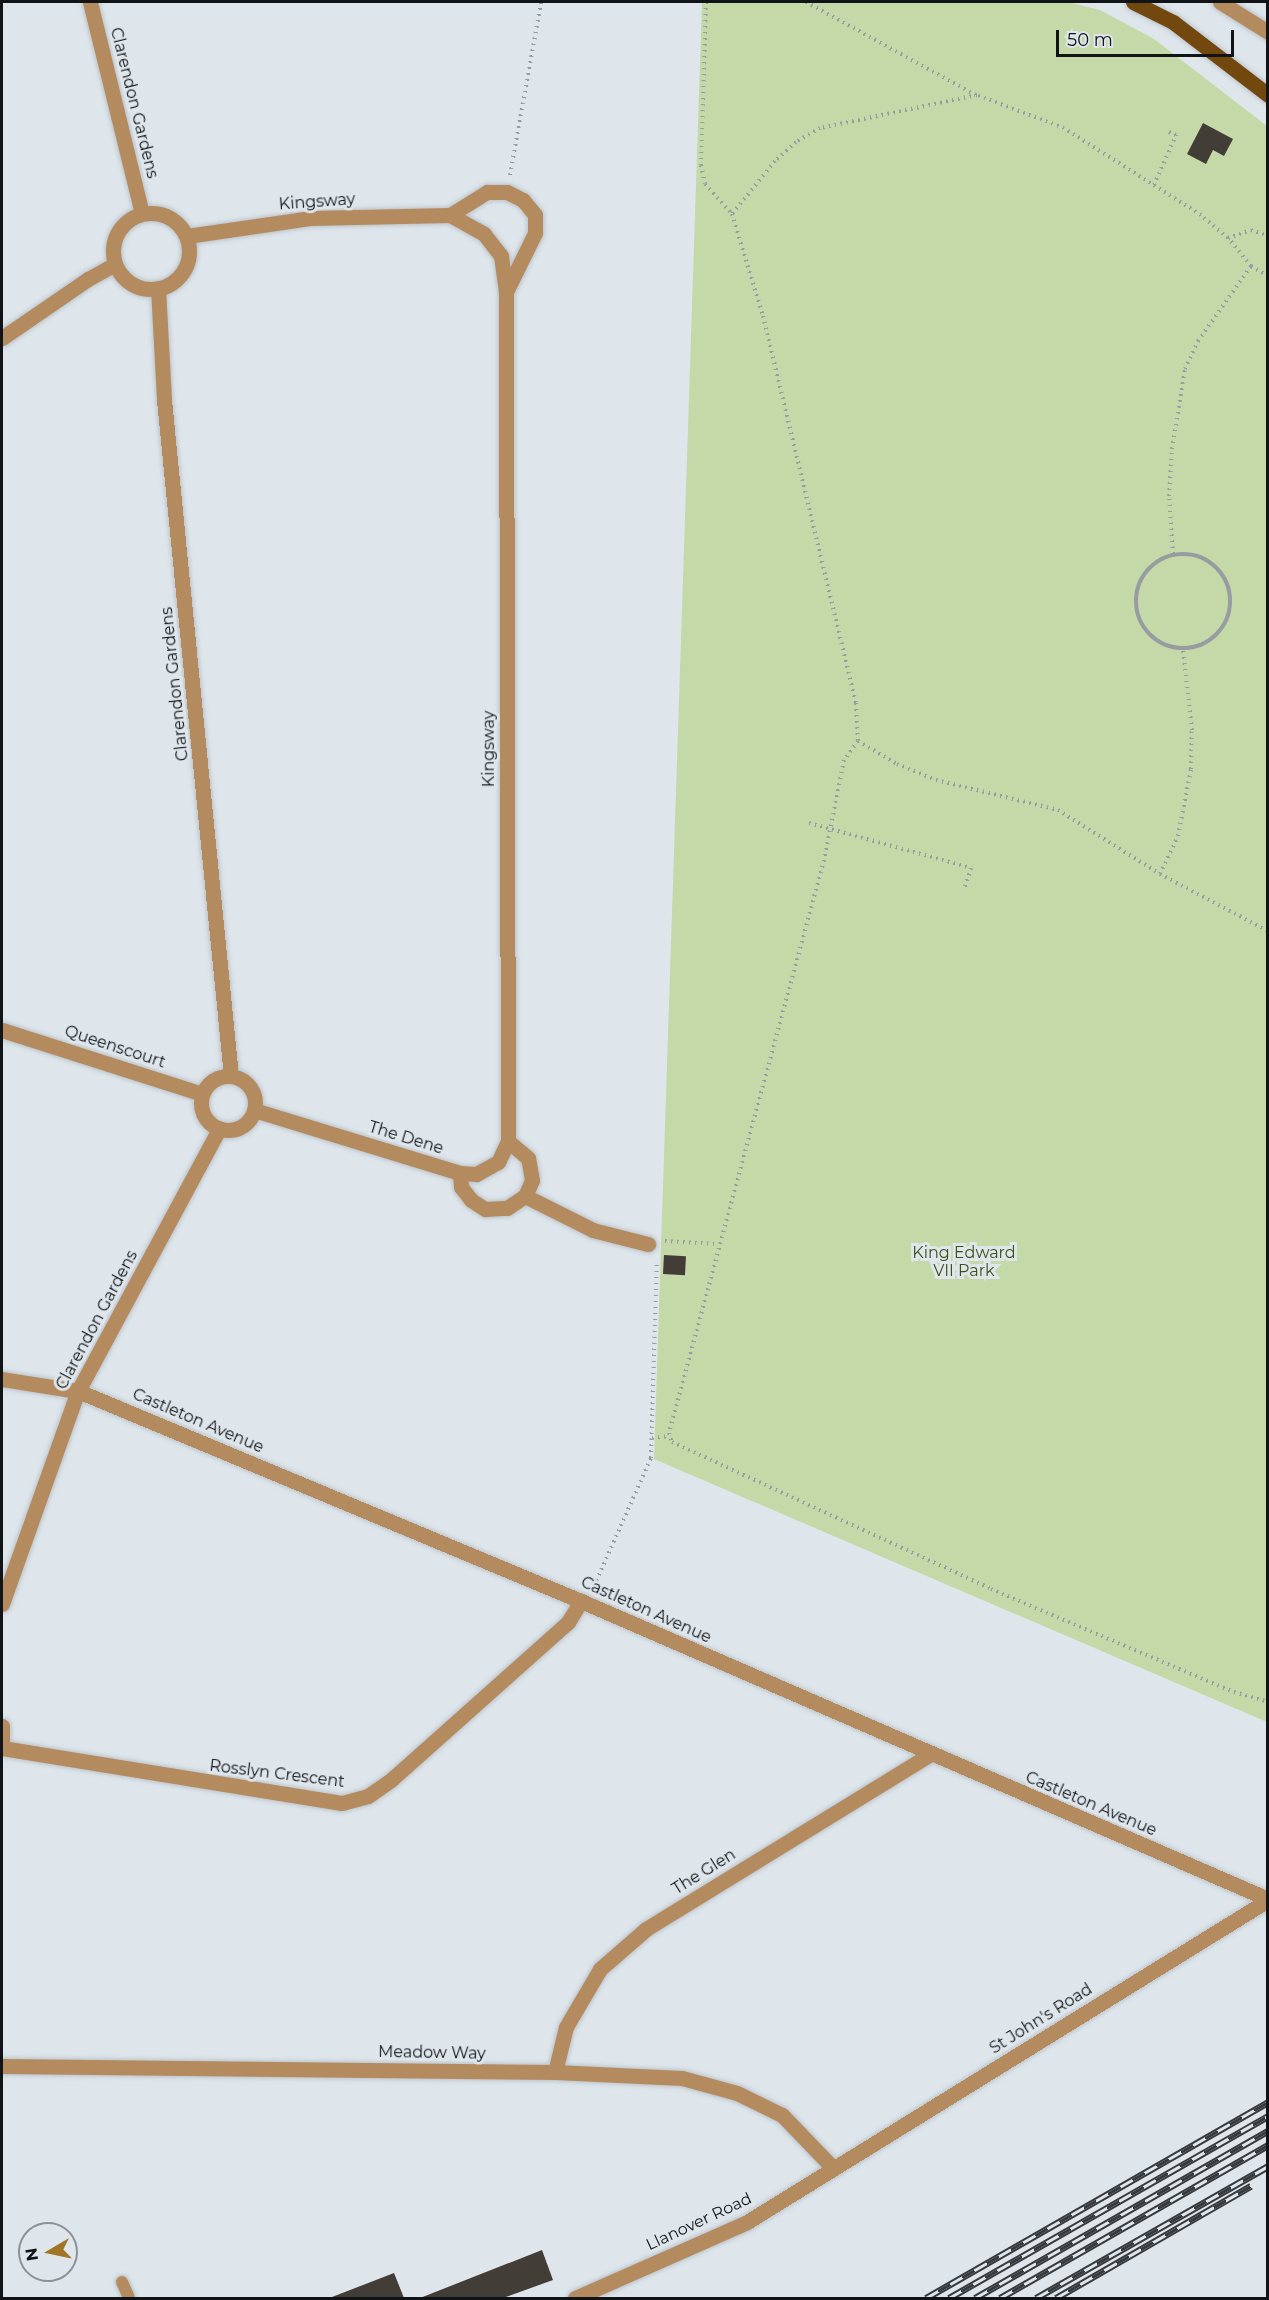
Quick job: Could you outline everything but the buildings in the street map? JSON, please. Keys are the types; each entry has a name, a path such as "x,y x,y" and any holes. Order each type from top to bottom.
{"main road":[{"path":"1133,2 1173,22 1268,95"}],"street":[{"name":"Clarendon Gardens","path":"90,2 142,213"},
{"path":"1220,2 1268,32"},
{"path":"450,215 487,192 507,192"},
{"name":"Kingsway","path":"506,292 535,233 535,214 523,200 507,192"},
{"path":"142,213 168,216 187,236 190,249 181,275 158,288 132,283 115,264 115,238 130,218 142,213"},
{"name":"Kingsway","path":"187,236 310,218 450,215 484,234 501,256 506,292 508,1141"},
{"path":"2,338 88,279 115,264"},
{"name":"Clarendon Gardens","path":"158,288 164,400 231,1076"},
{"name":"Queenscourt","path":"6,1033 202,1094"},
{"path":"231,1076 250,1088 254,1110 243,1126 219,1129 204,1117 202,1094 214,1079 231,1076"},
{"name":"The Dene","path":"254,1110 460,1173 461,1187 471,1200 485,1209 507,1208 525,1196"},
{"name":"Clarendon Gardens","path":"2,1605 78,1391 219,1129"},
{"path":"460,1173 476,1174 498,1162 508,1141 528,1158 532,1180 525,1196 593,1230 653,1242"},
{"name":"Castleton Avenue","path":"2,1379 78,1391 584,1602 1268,1899"},
{"name":"Rosslyn Crescent","path":"2,1746 342,1803 368,1796 392,1779 568,1622 584,1602"},
{"path":"2,1726 2,1746"},
{"name":"The Glen","path":"555,2072 566,2027 600,1969 638,1936 930,1754"},
{"name":"St John's Road","path":"833,2168 1268,1899"},
{"name":"Meadow Way","path":"2,2066 555,2072 682,2078 736,2093 782,2115 833,2168"},
{"name":"Llanover Road","path":"575,2298 747,2222 833,2168"}],"lane":[{"path":"122,2282 129,2298"}],"path":[{"path":"507,192 541,2"},
{"path":"706,2 701,165 705,184 732,214 763,316 854,693 858,741 844,760 831,827 717,1244 669,1436 672,1442 991,1589 1234,1692 1268,1702"},
{"path":"806,2 977,95 1064,128 1154,185 1228,238 1251,266 1268,276"},
{"path":"732,214 775,161 820,128 977,95"},
{"path":"1154,185 1176,135 1167,131"},
{"path":"1228,238 1251,230 1268,236"},
{"path":"1173,554 1169,496 1172,449 1185,369 1198,341 1251,266"},
{"path":"1187,553 1207,561 1223,575 1229,588 1228,617 1221,630 1211,640 1184,649 1155,639 1144,628 1135,599 1147,570 1173,554 1187,553"},
{"path":"1160,874 1178,836 1191,769 1191,718 1184,649"},
{"path":"858,741 897,764 936,780 1058,810 1160,874 1268,931"},
{"path":"809,823 831,827 971,868 964,891"},
{"path":"584,1602 651,1458 653,1242 717,1244"},
{"path":"652,1438 669,1436"}],"green space":[{"name":"King Edward VII Park","path":"702,2 1068,2 1100,10 1154,39 1267,126 1267,1722 654,1459"}],"railway":[{"path":"926,2298 1268,2102"},
{"path":"949,2298 1268,2116"},
{"path":"975,2298 1268,2131"},
{"path":"1000,2298 1268,2145"},
{"path":"1036,2298 1268,2166"},
{"path":"1056,2298 1251,2186"}]}
